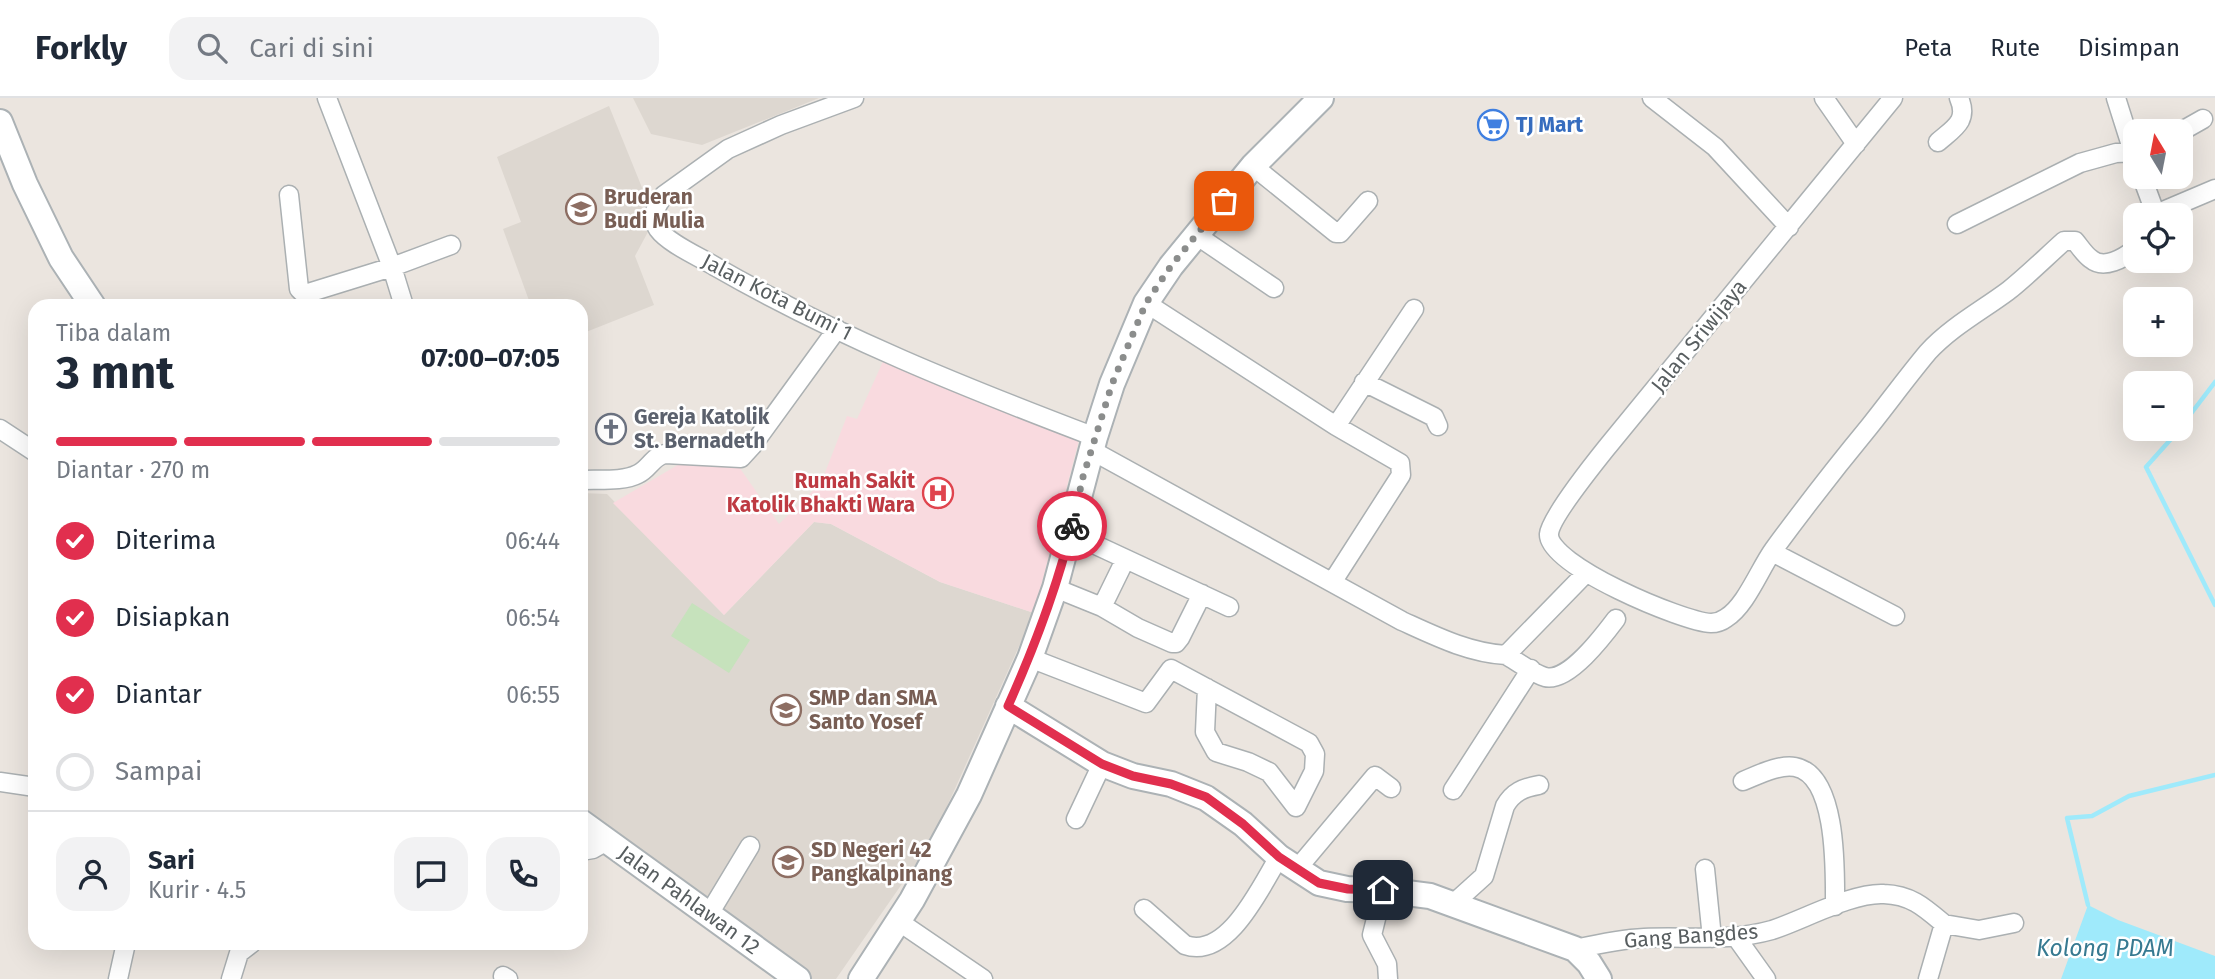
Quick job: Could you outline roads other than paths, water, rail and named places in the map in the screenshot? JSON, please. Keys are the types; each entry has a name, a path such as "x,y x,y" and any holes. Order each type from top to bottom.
{"main road":[{"path":"861,979 898,921 969,795 1030,658 1055,588 1093,444 1112,384 1146,303 1171,266 1253,166 1321,98"},
{"path":"0,122 25,184 61,258 88,299"},
{"path":"1008,706 1102,764 1206,797 1243,824 1288,863 1319,883 1348,889 1414,893 1453,904 1575,949 1600,979"},
{"name":"Jalan Pahlawan 12","path":"588,827 798,979"}],"street":[{"path":"327,98 402,299"},
{"name":"Jalan Kota Bumi 1","path":"854,98 781,125 728,149 664,195 654,213 654,222 659,231 787,306 1093,444 1402,621 1481,652 1506,655 1531,669"},
{"path":"1651,98 1715,147 1789,227"},
{"path":"1824,98 1856,144"},
{"name":"Jalan Sriwijaya","path":"1586,573 1552,545 1549,537 1554,522 1600,457 1892,98"},
{"path":"1938,142 1961,120 1964,111 1959,98"},
{"path":"2122,100 2126,119"},
{"path":"2193,125 2203,120"},
{"path":"1957,225 2080,163 2123,153"},
{"path":"1253,166 1336,233 1340,233 1368,201"},
{"path":"2183,203 2215,189"},
{"path":"289,195 299,289 302,292 308,293 392,267 452,245"},
{"path":"1196,234 1274,288"},
{"path":"1506,655 1586,573 1690,618 1715,623 1726,618 1736,610 1772,552 1884,405 1946,335 2010,289 2064,242 2075,241 2090,259 2103,263 2123,257"},
{"path":"1146,303 1336,426 1400,463 1401,475 1333,581"},
{"path":"1336,426 1414,309"},
{"path":"588,479 632,476 665,454 741,458 837,329"},
{"path":"1364,382 1434,417 1438,426"},
{"path":"0,429 28,447"},
{"path":"1070,533 1229,607"},
{"path":"1772,552 1895,616"},
{"path":"1102,607 1125,560"},
{"path":"1055,588 1102,607 1138,628 1172,643 1176,643 1202,594"},
{"path":"1453,790 1531,669 1547,677 1566,670 1590,653 1616,619"},
{"path":"1030,658 1146,703 1171,669 1207,688 1309,743 1316,759 1314,771 1296,807 1269,772 1216,752 1205,732 1207,688"},
{"path":"1076,819 1102,764"},
{"path":"1743,781 1778,768 1792,766 1814,777 1830,823 1835,864 1835,906"},
{"path":"1144,909 1185,945 1192,948 1209,945 1240,920 1288,863 1375,776 1391,788"},
{"path":"0,782 28,786"},
{"path":"1453,904 1484,877 1509,799 1524,788 1539,785"},
{"path":"588,850 607,841"},
{"path":"709,914 750,846"},
{"path":"1705,869 1712,938"},
{"path":"1383,890 1372,934 1387,964 1388,979"},
{"name":"Gang Bangdes","path":"1575,949 1641,938 1736,937 1769,930 1866,895 1910,898 1944,924"},
{"path":"898,921 983,979"},
{"path":"1928,979 1944,924 1979,930 2014,923"},
{"path":"1736,937 1766,979"},
{"path":"118,979 124,950"},
{"path":"231,979 239,953 243,950"}],"water":[{"name":"Kolong PDAM","path":"2088,905 2118,920 2215,956 2215,979 2061,979"}],"waterway":[{"path":"2193,411 2215,382"},
{"path":"2169,441 2146,467 2215,605"},
{"path":"2088,905 2067,818 2092,816 2129,796 2215,775"}],"place":[{"name":"TJ Mart","path":"1493,125"},
{"name":"Bruderan Budi Mulia","path":"581,209"},
{"name":"Gereja Katolik St. Bernadeth","path":"611,429"},
{"name":"Rumah Sakit Katolik Bhakti Wara","path":"938,493"},
{"name":"SMP dan SMA Santo Yosef","path":"786,710"},
{"name":"SD Negeri 42 Pangkalpinang","path":"788,862"}]}
